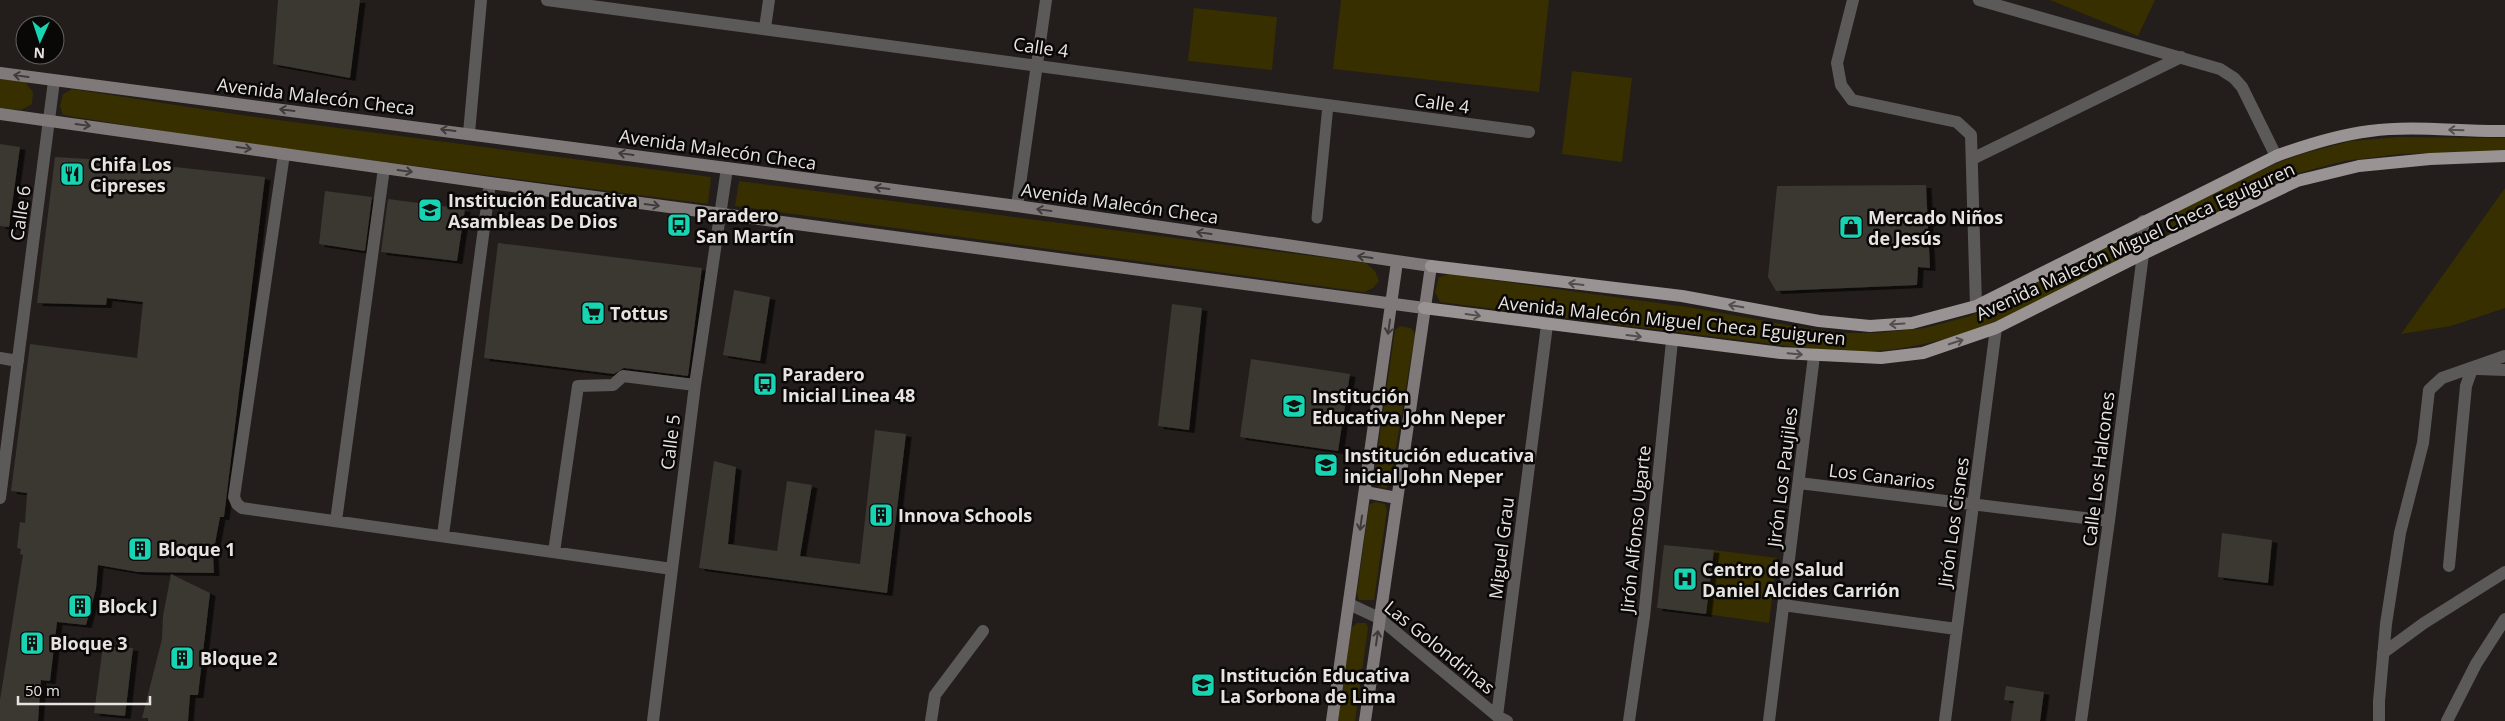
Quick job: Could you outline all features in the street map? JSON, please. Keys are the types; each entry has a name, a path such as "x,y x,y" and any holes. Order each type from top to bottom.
{"main road":[{"name":"Avenida Malecón Checa","path":"0,73 1017,206 1431,266"},
{"path":"0,114 490,183 1424,308"},
{"name":"Avenida Malecón Miguel Checa Eguiguren","path":"1431,266 1682,296 1819,321 1870,326 1912,323 1976,306 2276,156 2308,144 2370,131 2431,129 2505,131"},
{"name":"Avenida Malecón Miguel Checa Eguiguren","path":"1424,308 1672,341 1814,356 1881,358 1923,353 1996,328 2143,254 2297,181 2327,172 2391,162 2505,156"},
{"path":"1332,721 1397,262"},
{"path":"1364,721 1431,266"},
{"path":"1365,492 1397,498"}],"street":[{"path":"469,133 481,0"},
{"name":"Calle 4","path":"547,0 1529,132"},
{"path":"765,28 769,0"},
{"path":"1017,206 1046,0"},
{"path":"1853,0 1837,63 1841,85 1852,100 1957,122 1971,135 1976,306"},
{"path":"1979,0 2220,69 2234,78 2242,87 2276,156"},
{"path":"1972,159 2181,57"},
{"name":"Calle 6","path":"0,498 1,478 54,81"},
{"path":"1318,218 1328,104"},
{"path":"284,154 234,497 237,504 242,508 672,569"},
{"path":"336,521 384,168"},
{"name":"Calle 5","path":"653,721 695,385 727,168"},
{"path":"443,535 490,183"},
{"name":"Calle Los Halcones","path":"2081,721 2143,254 2143,221"},
{"name":"Miguel Grau","path":"1502,718 1547,325"},
{"name":"Jirón Los Cisnes","path":"1945,721 1996,328"},
{"name":"Jirón Alfonso Ugarte","path":"1628,721 1644,617 1672,341"},
{"name":"Jirón Los Paujiles","path":"1769,721 1814,356"},
{"path":"2379,721 2383,653 2400,533 2423,442 2429,390 2442,378 2505,356"},
{"path":"0,358 18,361"},
{"path":"2472,369 2505,370"},
{"path":"2449,566 2466,386 2472,369"},
{"path":"554,552 576,389 578,386 613,385 623,376 695,385"},
{"name":"Los Canarios","path":"1799,483 2109,521"},
{"path":"2383,653 2424,623 2505,572"},
{"name":"Las Golondrinas","path":"1349,604 1380,618 1502,718"},
{"path":"1783,605 1956,629"},
{"path":"2447,721 2476,664 2505,619"},
{"path":"931,721 935,695 983,631"}],"shaded area":[{"path":"1341,0 1549,0 1539,92 1333,69"},
{"path":"2050,0 2155,0 2138,36"},
{"path":"1194,8 1277,17 1272,70 1188,61"},
{"path":"1572,71 1632,78 1622,162 1562,154"},
{"path":"0,79 25,82 33,92 32,104 21,110 0,108"},
{"path":"72,89 234,114 711,177 708,204 231,142 63,115 60,106 63,94"},
{"path":"2399,137 2505,138 2505,151 2400,154 2344,161 2295,174 2169,235 2165,217 2277,163 2305,153 2351,141"},
{"path":"739,181 1366,263 1375,271 1379,281 1373,288 1364,292 735,206"},
{"path":"2505,188 2505,308 2451,326 2401,334"},
{"path":"2122,240 2129,255 2047,298 1962,334 1889,350 1848,351 1795,347 1440,302 1435,292 1439,277 1449,274 1694,308 1798,327 1844,333 1875,333 1925,328 1970,316"},
{"path":"1400,326 1411,328 1415,334 1390,483 1386,488 1377,486 1373,481 1395,330"},
{"path":"1375,502 1385,504 1387,510 1374,600 1359,600 1357,593 1369,505"},
{"path":"1714,550 1777,558 1769,623 1706,614"},
{"path":"1357,623 1366,623 1368,628 1355,721 1338,721 1351,628"}],"building":[{"path":"278,0 360,0 350,78 273,64"},
{"path":"0,144 20,147 9,227 0,226"},
{"path":"55,157 121,161 265,177 224,517 220,517 213,554 214,573 138,572 98,565 96,589 86,625 57,622 50,681 41,680 38,721 0,721 0,700 23,555 20,554 21,549 17,548 20,522 25,523 27,493 11,491 30,344 137,358 143,302 107,298 106,305 37,303"},
{"name":"Mercado Niños de Jesús","path":"1926,185 1930,268 1918,267 1917,285 1776,291 1768,277 1777,186"},
{"path":"325,191 372,197 365,251 319,244"},
{"path":"388,199 465,209 457,261 381,252"},
{"name":"Tottus","path":"498,243 702,268 688,376 624,368 614,374 484,358"},
{"path":"734,290 770,297 760,361 723,355"},
{"path":"1172,304 1202,308 1189,430 1158,426"},
{"name":"Institución Educativa John Neper","path":"1251,359 1350,374 1338,451 1240,437"},
{"name":"Innova Schools","path":"875,430 906,434 887,593 699,568 714,461 736,467 728,544 777,551 787,481 812,485 800,556 860,564"},
{"path":"2222,533 2272,540 2268,583 2218,577"},
{"name":"Centro de Salud Daniel Alcides Carrión","path":"1664,545 1714,550 1706,614 1657,608"},
{"name":"Bloque 2","path":"171,574 210,593 198,695 190,695 188,721 148,721 148,718 142,718 162,639 163,616"},
{"path":"103,646 133,648 125,716 94,713"},
{"path":"2006,686 2044,692 2040,721 2011,721 2014,701 2004,700"}],"place":[{"name":"Chifa Los Cipreses","path":"72,174"},
{"name":"Institución Educativa Asambleas De Dios","path":"430,210"},
{"name":"Paradero San Martín","path":"679,225"},
{"name":"Mercado Niños de Jesús","path":"1851,227"},
{"name":"Tottus","path":"593,313"},
{"name":"Paradero Inicial Linea 48","path":"765,384"},
{"name":"Institución Educativa John Neper","path":"1294,406"},
{"name":"Institución educativa inicial John Neper","path":"1326,465"},
{"name":"Innova Schools","path":"881,515"},
{"name":"Bloque 1","path":"140,549"},
{"name":"Centro de Salud Daniel Alcides Carrión","path":"1685,579"},
{"name":"Block J","path":"80,606"},
{"name":"Bloque 3","path":"32,643"},
{"name":"Bloque 2","path":"182,658"},
{"name":"Institución Educativa La Sorbona de Lima","path":"1203,685"}]}
